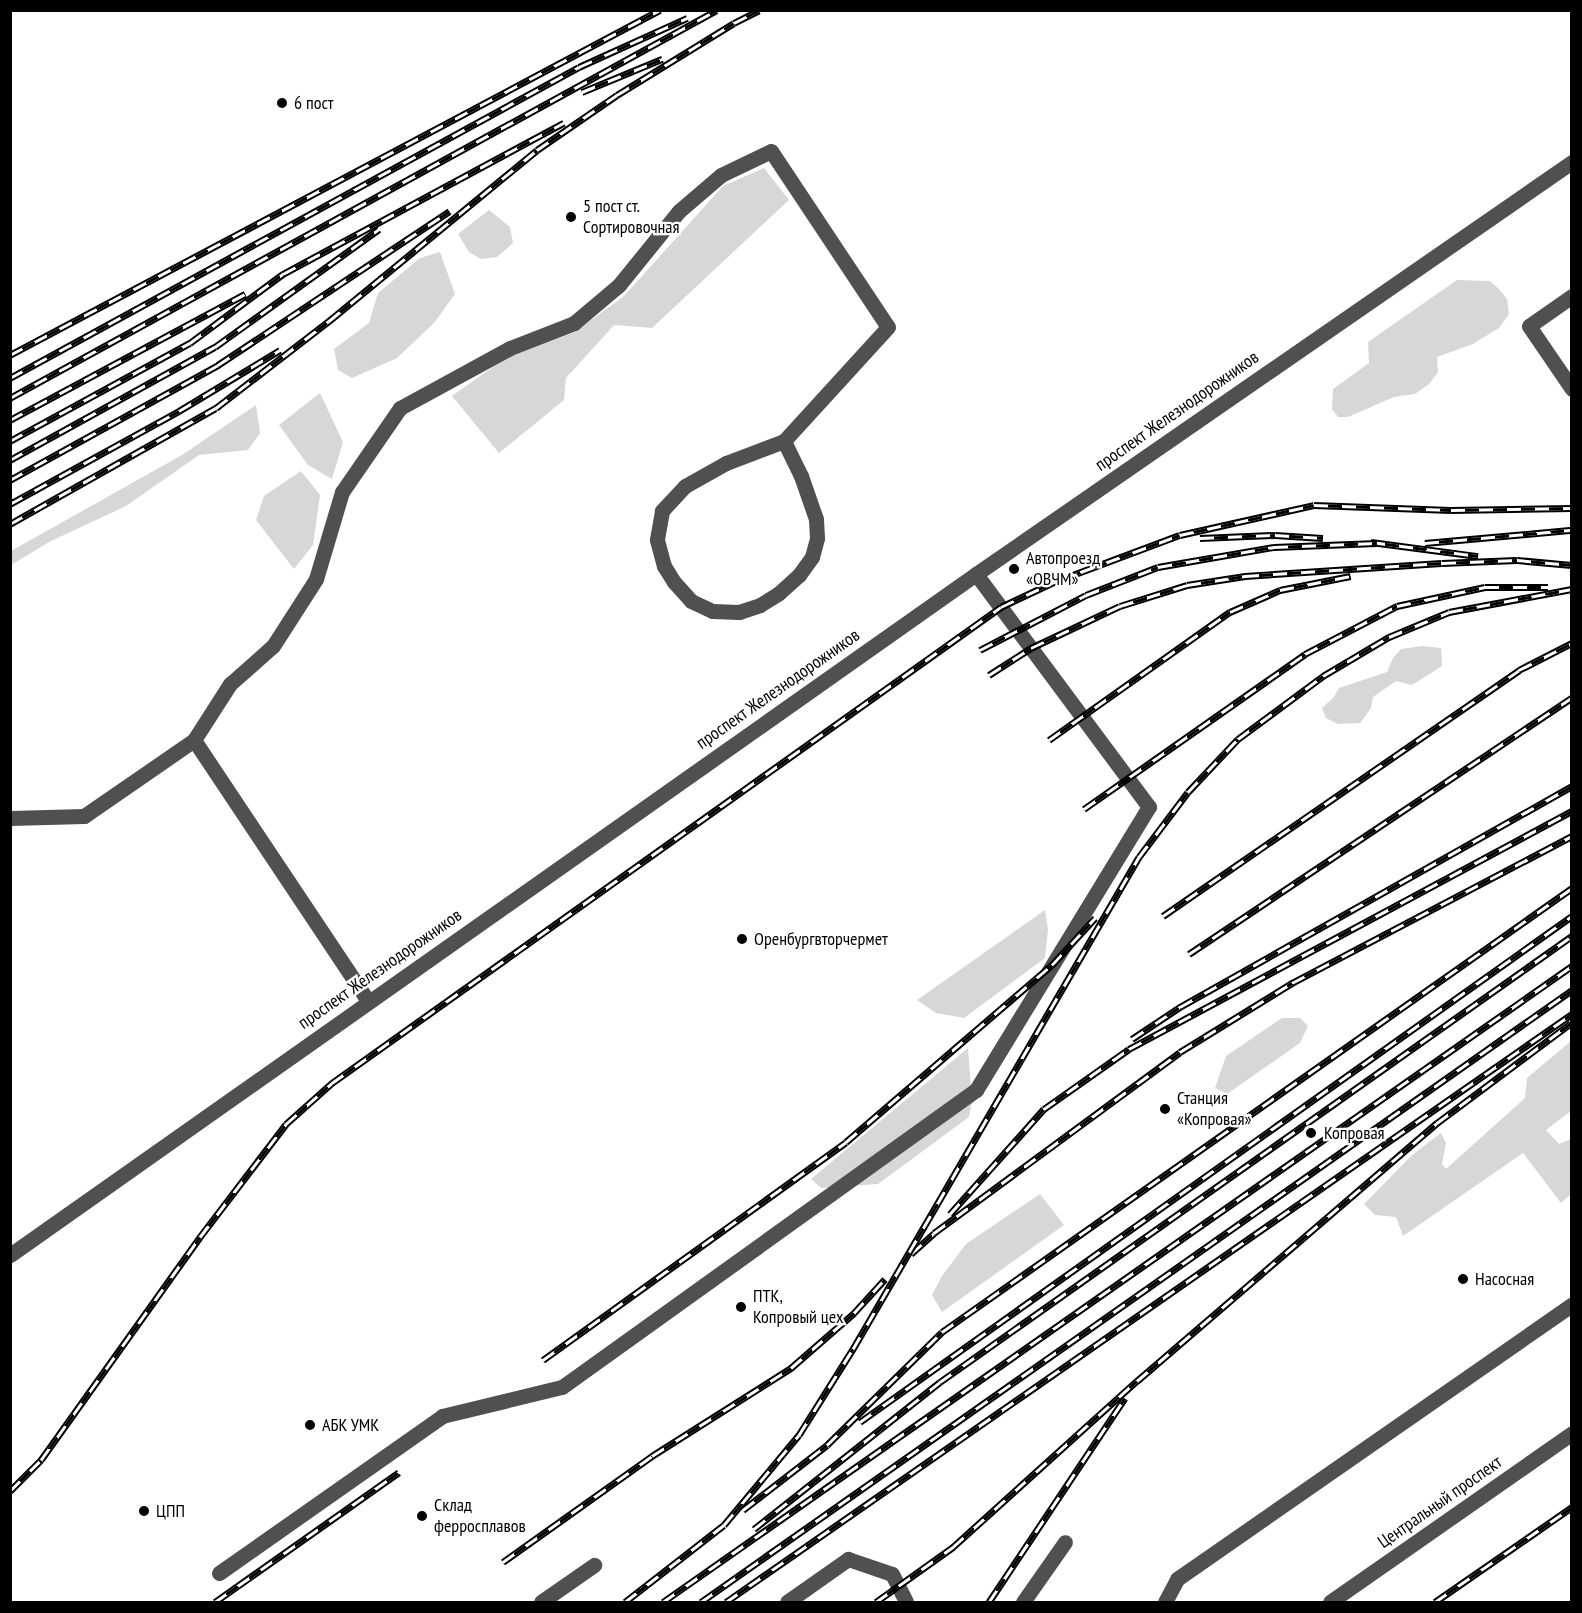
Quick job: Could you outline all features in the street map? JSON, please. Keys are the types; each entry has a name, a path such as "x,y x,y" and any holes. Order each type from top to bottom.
{"street":[{"path":"10,818 84,816 194,740 230,684 273,646 316,579 342,492 400,408 510,348 574,323 619,285 679,211 720,174 771,151 888,327 784,441 726,463 685,486 662,511 657,540 664,566 674,582 691,601 712,611 739,612 760,605 779,593 799,575 812,557 817,538 816,519 801,476 784,441"},
{"name":"проспект Железнодорожников","path":"10,1255 976,574 1572,162"},
{"path":"1572,296 1529,326 1572,389"},
{"path":"219,1573 442,1416 562,1387 976,1090 1149,807 976,574"},
{"path":"194,740 368,1001"},
{"path":"1165,1602 1177,1579 1572,1304"},
{"name":"Центральный проспект","path":"1330,1602 1572,1433"},
{"path":"1023,1602 1065,1542"},
{"path":"787,1602 848,1559 892,1574 906,1602"},
{"path":"541,1602 594,1565"}],"shaded area":[{"path":"764,168 789,200 652,328 614,325 566,378 564,400 499,453 452,396 504,359 575,332 624,296 723,186"},
{"path":"489,210 510,227 513,243 497,257 481,259 469,252 458,234"},
{"path":"440,252 455,294 434,323 397,358 352,378 338,370 334,349 369,323 378,293 420,258"},
{"path":"1457,280 1490,281 1499,289 1507,299 1509,314 1499,328 1473,344 1437,357 1438,372 1429,384 1415,394 1394,397 1348,417 1338,417 1332,409 1333,389 1369,363 1368,342"},
{"path":"320,393 343,442 332,479 308,465 279,425"},
{"path":"256,405 260,433 248,450 199,455 126,506 49,542 11,565 11,551 182,455"},
{"path":"301,471 320,495 313,545 294,569 256,520 264,496"},
{"path":"1422,646 1441,648 1442,666 1412,685 1396,681 1373,697 1371,708 1360,723 1338,724 1326,718 1322,708 1334,697 1339,688 1387,672 1393,658 1401,649"},
{"path":"1045,910 1048,930 1045,958 964,1018 936,1013 917,1000"},
{"path":"1282,1018 1300,1018 1308,1026 1300,1043 1227,1094 1215,1088 1226,1056"},
{"path":"1571,1041 1571,1111 1546,1130 1559,1144 1571,1139 1571,1194 1561,1203 1523,1153 1403,1236 1396,1217 1375,1215 1364,1204 1412,1155 1441,1133 1446,1143 1442,1164 1446,1169 1525,1098 1527,1078"},
{"path":"968,1048 972,1102 969,1117 878,1184 821,1188 811,1179"},
{"path":"1040,1194 1064,1225 942,1312 932,1295 942,1276 966,1244"}],"railway":[{"path":"10,355 660,10"},
{"path":"10,398 717,10"},
{"path":"10,524 216,408 329,321 537,150 617,95 759,10"},
{"path":"10,378 579,67 687,18"},
{"path":"582,92 662,59"},
{"path":"10,441 190,343 283,274 564,123"},
{"path":"10,480 218,365 450,211"},
{"path":"10,460 215,347 379,229"},
{"path":"10,420 245,294"},
{"path":"10,504 179,411 280,350"},
{"path":"10,1491 41,1460 200,1237 286,1124 332,1083 1001,607 1054,582 1180,535 1314,505 1451,510 1572,508"},
{"path":"1425,543 1572,530"},
{"path":"1200,538 1275,535 1323,538"},
{"path":"1371,542 1478,556"},
{"path":"980,650 1086,595 1158,567 1274,547 1377,543"},
{"path":"989,675 1031,648 1120,606 1187,585 1245,576 1442,563 1517,560 1572,565"},
{"path":"1049,740 1230,612 1280,590 1351,576"},
{"path":"1084,809 1305,654 1397,606 1485,587 1548,587"},
{"path":"625,1602 724,1525 799,1435 853,1349 1139,857 1188,792 1238,739 1323,676 1389,637 1449,612 1572,589"},
{"path":"1163,916 1519,670 1572,643"},
{"path":"1189,954 1572,698"},
{"path":"1132,1039 1180,1007 1572,786"},
{"path":"950,1214 1044,1109 1129,1049 1572,811"},
{"path":"911,1254 934,1233 1180,1052 1292,983 1572,836"},
{"path":"743,1510 827,1445 942,1332 1572,888"},
{"path":"860,1422 1572,916"},
{"path":"543,1360 846,1142 1052,965 1095,918"},
{"path":"754,1529 940,1382 1572,936"},
{"path":"663,1602 1572,966"},
{"path":"701,1602 1572,990"},
{"path":"726,1602 1572,1014"},
{"path":"876,1602 953,1547 1137,1381 1437,1123 1571,1023"},
{"path":"503,1562 652,1456 791,1368 854,1313 885,1279"},
{"path":"989,1602 1125,1398"},
{"path":"215,1602 399,1472"},
{"path":"1435,1602 1572,1507"}],"place":[{"name":"6 пост","path":"282,103"},
{"name":"5 пост ст. Сортировочная","path":"571,217"},
{"name":"Автопроезд «ОВЧМ»","path":"1014,569"},
{"name":"Оренбургвторчермет","path":"742,939"},
{"name":"Станция «Копровая»","path":"1165,1109"},
{"name":"Копровая","path":"1311,1133"},
{"name":"Насосная","path":"1463,1279"},
{"name":"ПТК, Копровый цех","path":"741,1307"},
{"name":"АБК УМК","path":"310,1425"},
{"name":"ЦПП","path":"144,1511"},
{"name":"Склад ферросплавов","path":"422,1516"}]}
